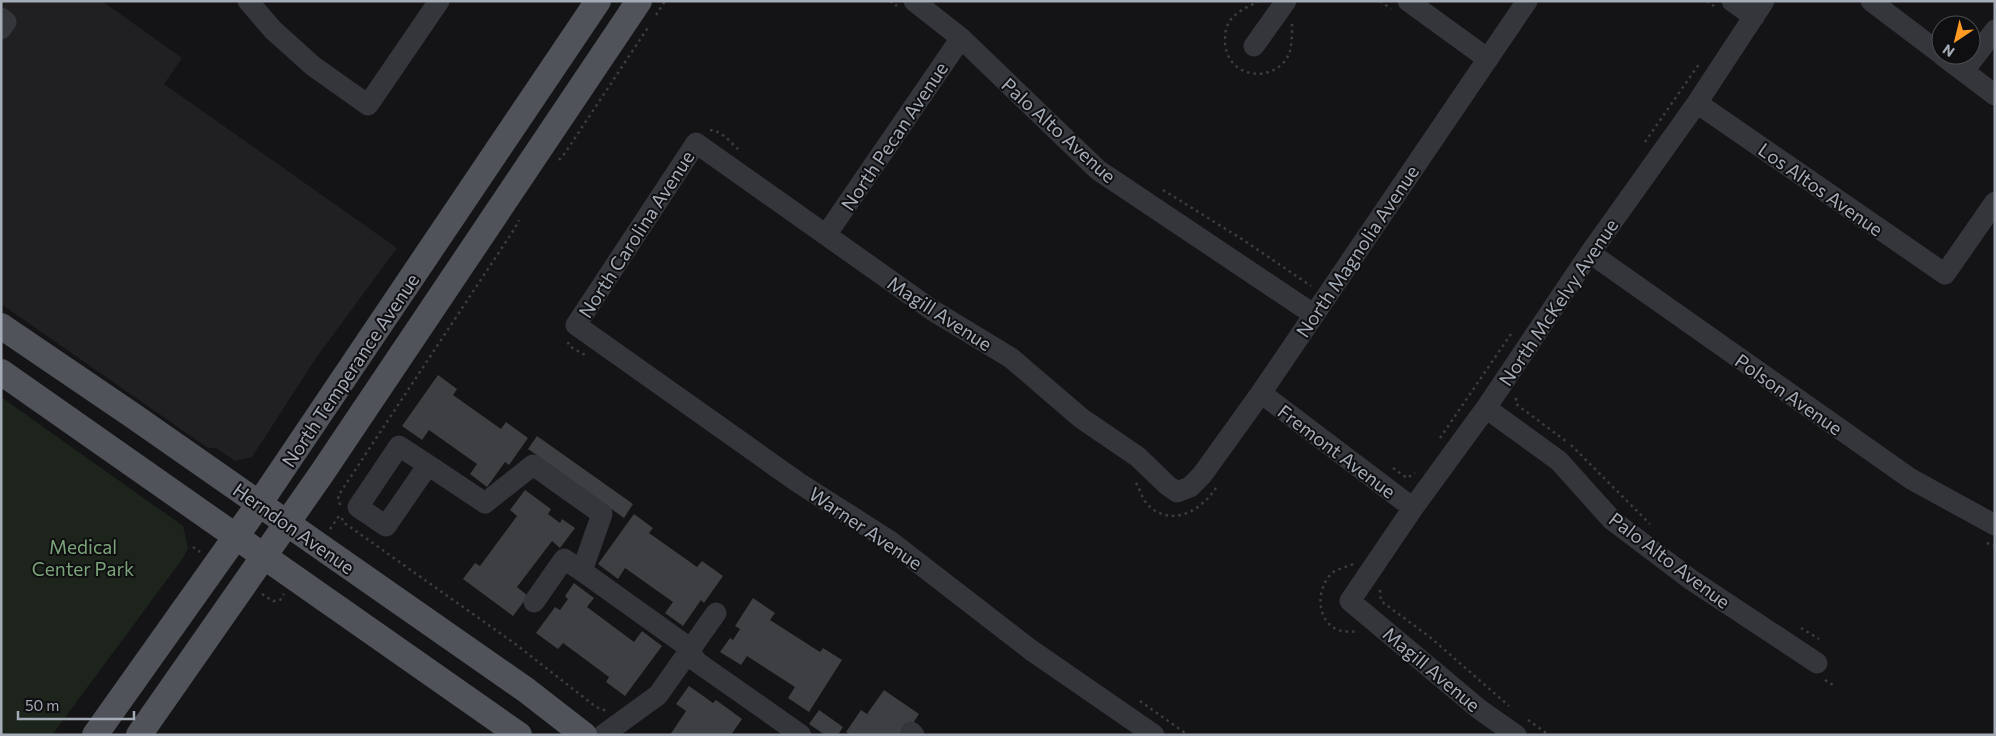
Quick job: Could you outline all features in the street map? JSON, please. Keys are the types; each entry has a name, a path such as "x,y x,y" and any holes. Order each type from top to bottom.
{"main road":[{"name":"North Temperance Avenue","path":"95,735 259,504 598,1"},
{"name":"North Temperance Avenue","path":"139,735 287,524 639,1"},
{"name":"Herndon Avenue","path":"1,326 526,690 584,735"},
{"name":"Herndon Avenue","path":"1,372 519,735"}],"street":[{"path":"248,1 273,30 313,66 368,105 439,1"},
{"path":"1254,46 1286,1"},
{"name":"North Magnolia Avenue","path":"1177,492 1190,487 1202,475 1261,393 1527,1"},
{"path":"1870,1 1931,47"},
{"name":"Palo Alto Avenue","path":"906,4 961,38 1098,170 1313,314"},
{"path":"1727,6 1759,9"},
{"path":"1402,7 1488,58"},
{"name":"North McKelvy Avenue","path":"1350,601 1413,508 1486,408 1590,253 1697,103 1759,9"},
{"path":"1,18 6,22 1,29"},
{"path":"1964,72 1995,30"},
{"name":"North Pecan Avenue","path":"826,235 961,38"},
{"path":"1955,65 1995,95"},
{"name":"Los Altos Avenue","path":"1697,103 1945,274 1995,202"},
{"name":"Magill Avenue","path":"701,137 826,235 932,310 1011,358 1081,418 1138,457 1177,492"},
{"name":"North Carolina Avenue","path":"571,332 701,137"},
{"name":"Polson Avenue","path":"1590,253 1910,479 1991,528"},
{"name":"Warner Avenue","path":"571,332 890,541 1031,650 1154,735"},
{"name":"Fremont Avenue","path":"1261,393 1413,508"},
{"name":"Palo Alto Avenue","path":"1486,408 1559,462 1612,520 1690,579 1817,663"},
{"path":"428,465 485,503 533,465 602,514 582,571"},
{"path":"534,602 564,559 684,644 697,662 801,735"},
{"name":"Magill Avenue","path":"1350,601 1479,709 1521,726"},
{"path":"603,735 620,714 658,694 716,614"}],"path":[{"path":"553,165 566,153 665,1"},
{"path":"890,1 906,4"},
{"path":"1380,1 1402,7"},
{"path":"1707,1 1727,6"},
{"path":"1641,148 1702,59"},
{"path":"701,137 715,130 744,153"},
{"path":"1156,186 1220,224 1312,287 1318,284"},
{"path":"522,212 515,228 338,496 343,522 514,643 596,707 620,714"},
{"path":"1438,440 1517,326"},
{"path":"571,332 570,346 594,360"},
{"path":"1515,393 1516,404 1576,449 1651,525"},
{"path":"1391,467 1407,478 1416,472"},
{"path":"1991,528 1995,546"},
{"path":"1380,589 1381,601 1431,638 1510,707"},
{"path":"1794,625 1819,639"},
{"path":"1138,700 1188,735"},
{"path":"1521,726 1549,735"}],"shaded area":[{"path":"1,1 102,1 182,58 164,84 397,248 316,358 252,457 235,461 216,448 208,448 1,304"}],"green space":[{"name":"Medical Center Park","path":"1,397 183,526 188,548 183,558 52,735 1,735"}],"building":[{"path":"438,375 457,389 453,395 501,429 506,422 528,438 509,465 505,462 487,487 470,474 477,464 429,430 422,440 402,426"},
{"path":"537,436 633,504 624,518 528,449"},
{"path":"525,490 551,509 548,514 560,523 562,519 575,528 560,548 552,541 517,587 528,596 513,616 463,579 475,563 480,566 517,516 510,510"},
{"path":"634,514 653,528 649,533 697,567 702,561 723,576 704,603 701,600 683,626 665,613 673,602 625,568 618,579 598,564"},
{"path":"574,583 594,598 587,607 634,642 642,631 662,646 625,696 606,682 609,677 563,643 558,649 536,633 555,607 560,610 568,599 565,596"},
{"path":"753,598 775,613 770,620 820,652 823,648 842,660 809,712 788,698 795,687 747,656 741,665 720,652 730,638 733,640 740,629 735,626"},
{"path":"689,686 713,703 716,700 742,719 731,735 670,735 686,711 676,704"},
{"path":"884,690 919,714 905,735 850,735 846,732 861,710 867,714"},
{"path":"819,710 843,727 838,735 825,735 809,724"}]}
